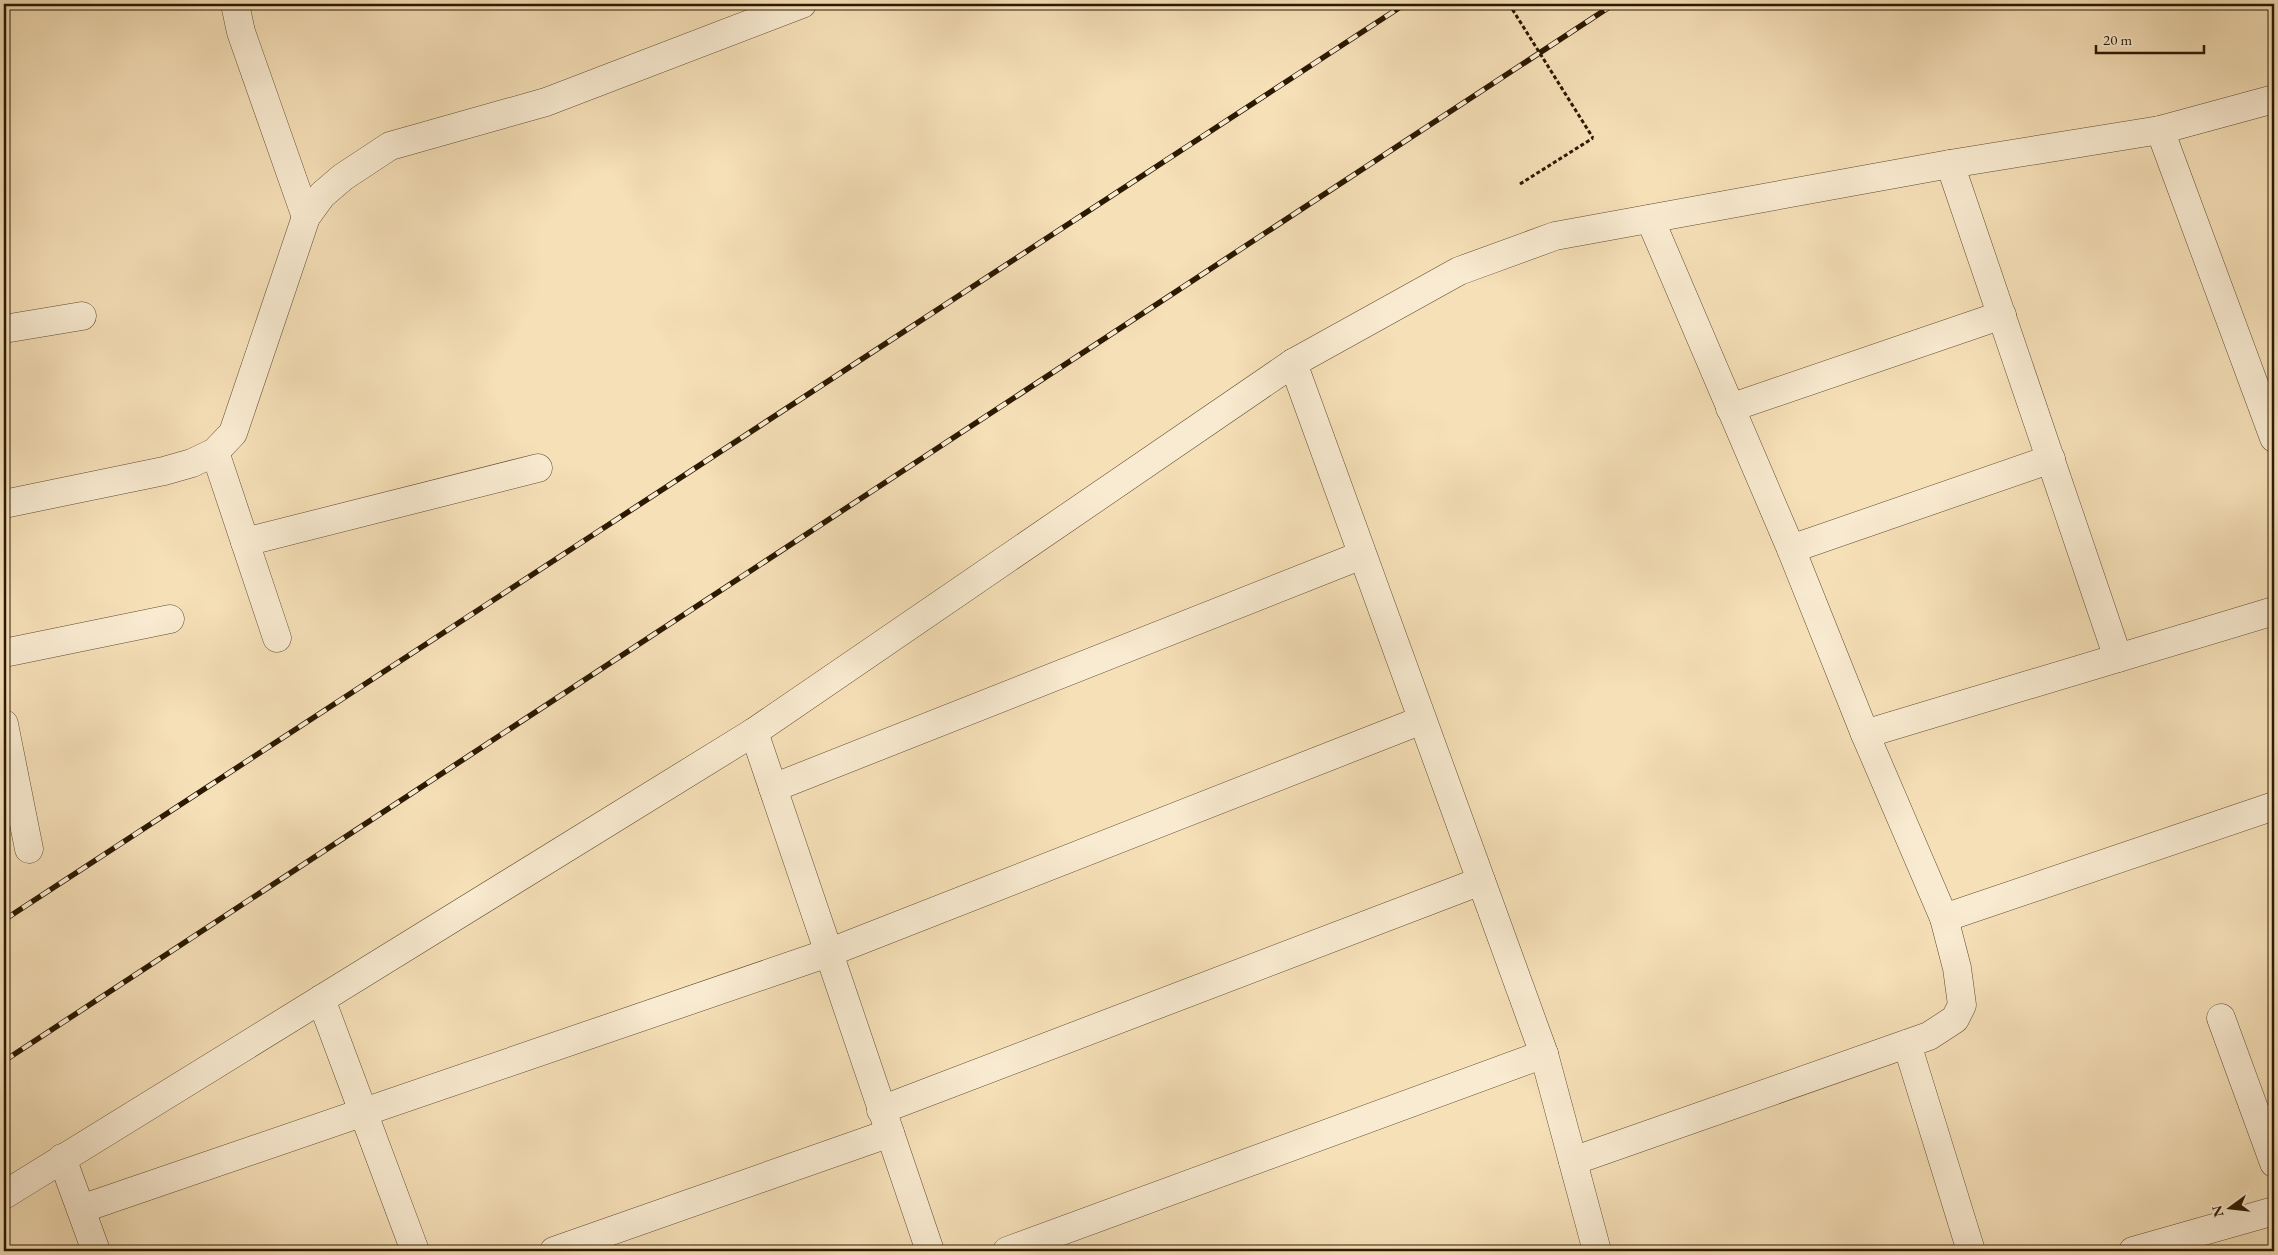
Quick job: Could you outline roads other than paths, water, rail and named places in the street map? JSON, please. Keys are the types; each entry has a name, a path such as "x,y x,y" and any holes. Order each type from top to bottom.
{"street":[{"path":"234,4 241,32 306,216"},
{"path":"4,504 164,471 192,463 215,452 233,433 306,216 322,195 343,177 390,146 546,102 802,4"},
{"path":"4,1195 754,732 1292,363 1459,270 1555,236 1950,164 2160,130 2274,100"},
{"path":"2160,130 2267,393 2274,438"},
{"path":"1950,164 2118,658"},
{"path":"1573,1161 1929,1036 1955,1019 1962,1005 1957,968 1944,918 1865,734 1791,549 1650,219"},
{"path":"1730,408 2002,315"},
{"path":"4,329 82,316"},
{"path":"1292,363 1544,1054 1597,1251"},
{"path":"215,452 277,638"},
{"path":"1791,549 2051,459"},
{"path":"245,542 538,468"},
{"path":"773,788 1362,554"},
{"path":"1865,734 2274,611"},
{"path":"4,653 170,619"},
{"path":"81,1209 828,953 1422,720"},
{"path":"4,724 29,849"},
{"path":"754,732 930,1251"},
{"path":"1944,918 2274,806"},
{"path":"554,1251 885,1121 1481,881"},
{"path":"321,1000 415,1251"},
{"path":"2221,1018 2274,1163"},
{"path":"1907,1044 1971,1251"},
{"path":"1007,1251 1544,1054"},
{"path":"62,1158 96,1251"},
{"path":"2133,1251 2274,1211"}],"railway":[{"path":"4,920 1405,4"},
{"path":"4,1061 1614,4"}]}
